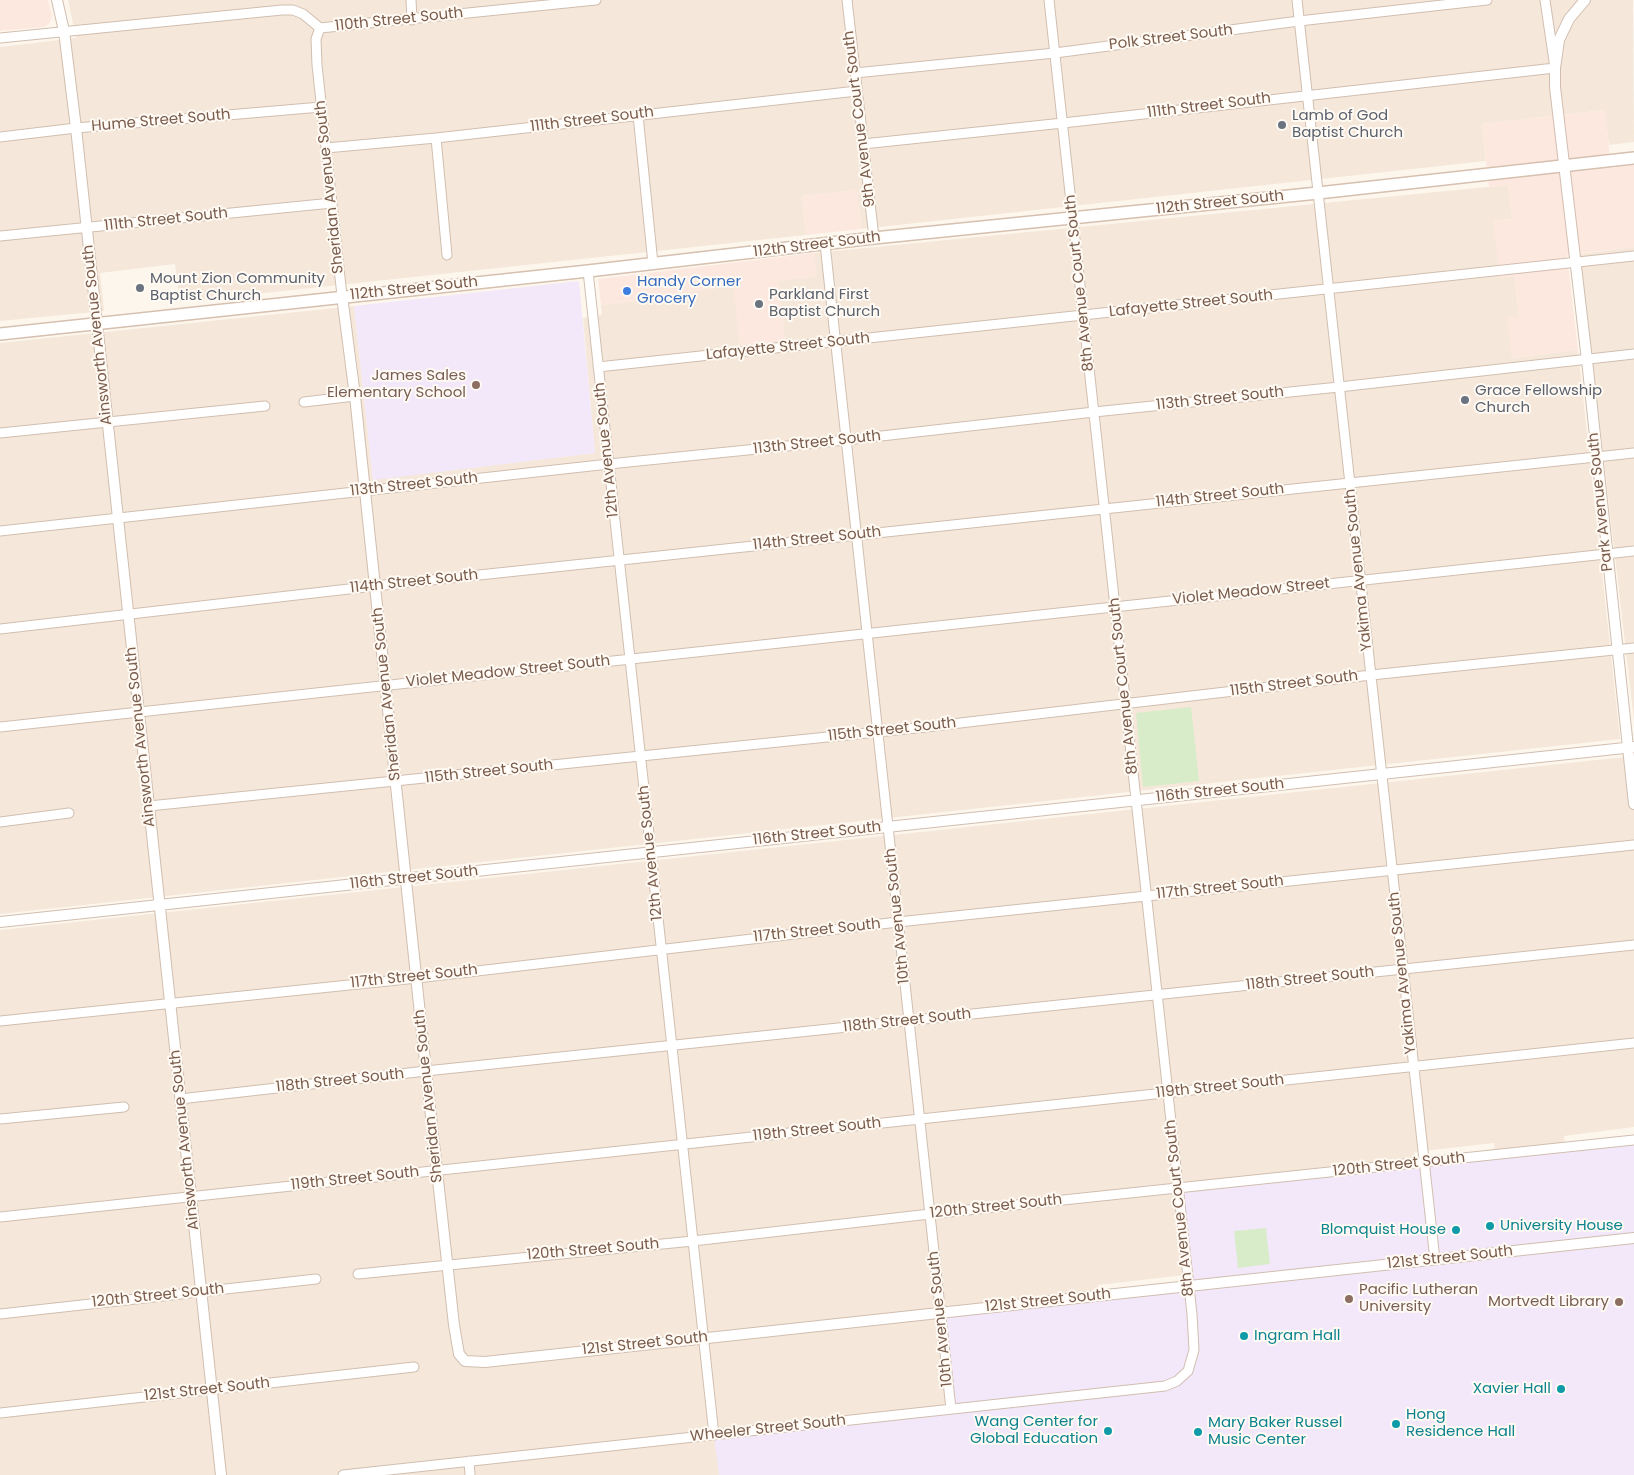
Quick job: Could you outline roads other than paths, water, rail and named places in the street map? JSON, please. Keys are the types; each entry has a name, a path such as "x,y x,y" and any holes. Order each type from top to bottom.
{"main road":[{"name":"112th Street South","path":"0,334 653,264 874,238 1318,193 1634,158"}],"street":[{"name":"Ainsworth Avenue South","path":"58,0 64,31 76,128 221,1475"},
{"path":"410,0 412,20"},
{"name":"110th Street South","path":"0,38 282,10 293,10 304,14 320,28 596,0"},
{"name":"9th Avenue Court South","path":"847,0 874,238"},
{"name":"8th Avenue Court South","path":"1049,0 1189,1286 1194,1350 1188,1371"},
{"name":"Yakima Avenue South","path":"1297,0 1435,1260"},
{"name":"Polk Street South","path":"855,73 1055,52 1299,21 1487,0"},
{"path":"1545,0 1555,68"},
{"name":"Park Avenue South","path":"1585,0 1570,19 1559,40 1555,68 1555,87 1618,650 1631,747 1634,804"},
{"name":"Sheridan Avenue South","path":"320,28 316,39 321,107 355,396 447,1264 456,1341 462,1359"},
{"name":"111th Street South","path":"863,144 1555,68"},
{"name":"111th Street South","path":"326,148 436,138 857,90"},
{"name":"Hume Street South","path":"0,137 76,128 321,107"},
{"path":"638,115 653,264"},
{"path":"436,138 447,255"},
{"name":"111th Street South","path":"0,236 332,203"},
{"name":"10th Avenue South","path":"825,244 951,1409"},
{"name":"Lafayette Street South","path":"598,366 1084,316 1634,256"},
{"name":"12th Avenue South","path":"588,271 714,1435"},
{"name":"113th Street South","path":"0,531 1094,412 1339,388 1634,354"},
{"path":"304,402 355,396"},
{"path":"0,433 265,406"},
{"name":"114th Street South","path":"0,629 375,586 1634,453"},
{"name":"Violet Meadow Street","path":"867,634 1634,551"},
{"name":"Violet Meadow Street South","path":"0,727 867,634"},
{"name":"115th Street South","path":"149,806 878,732 1370,675 1634,648"},
{"name":"116th Street South","path":"0,922 1631,747"},
{"path":"0,822 69,813"},
{"name":"117th Street South","path":"0,1021 417,978 661,948 898,922 1634,845"},
{"name":"118th Street South","path":"180,1099 426,1071 1634,945"},
{"name":"119th Street South","path":"0,1217 1634,1042"},
{"path":"0,1119 124,1107"},
{"name":"120th Street South","path":"358,1274 693,1241 930,1214 1634,1140"},
{"name":"121st Street South","path":"462,1359 469,1362 478,1362 1634,1238"},
{"name":"120th Street South","path":"0,1314 316,1279"},
{"name":"121st Street South","path":"0,1413 414,1367"},
{"name":"Wheeler Street South","path":"344,1475 1166,1386 1177,1381 1188,1371"},
{"path":"469,1461 470,1475"}],"place":[{"name":"Lamb of God Baptist Church","path":"1282,125"},
{"name":"Mount Zion Community Baptist Church","path":"140,288"},
{"name":"Handy Corner Grocery","path":"627,291"},
{"name":"Parkland First Baptist Church","path":"759,304"},
{"name":"James Sales Elementary School","path":"476,385"},
{"name":"Grace Fellowship Church","path":"1465,400"},
{"name":"University House","path":"1490,1226"},
{"name":"Blomquist House","path":"1456,1230"},
{"name":"Pacific Lutheran University","path":"1349,1299"},
{"name":"Mortvedt Library","path":"1619,1302"},
{"name":"Ingram Hall","path":"1244,1336"},
{"name":"Xavier Hall","path":"1561,1389"},
{"name":"Hong Residence Hall","path":"1396,1424"},
{"name":"Wang Center for Global Education","path":"1108,1431"},
{"name":"Mary Baker Russel Music Center","path":"1198,1432"}]}
